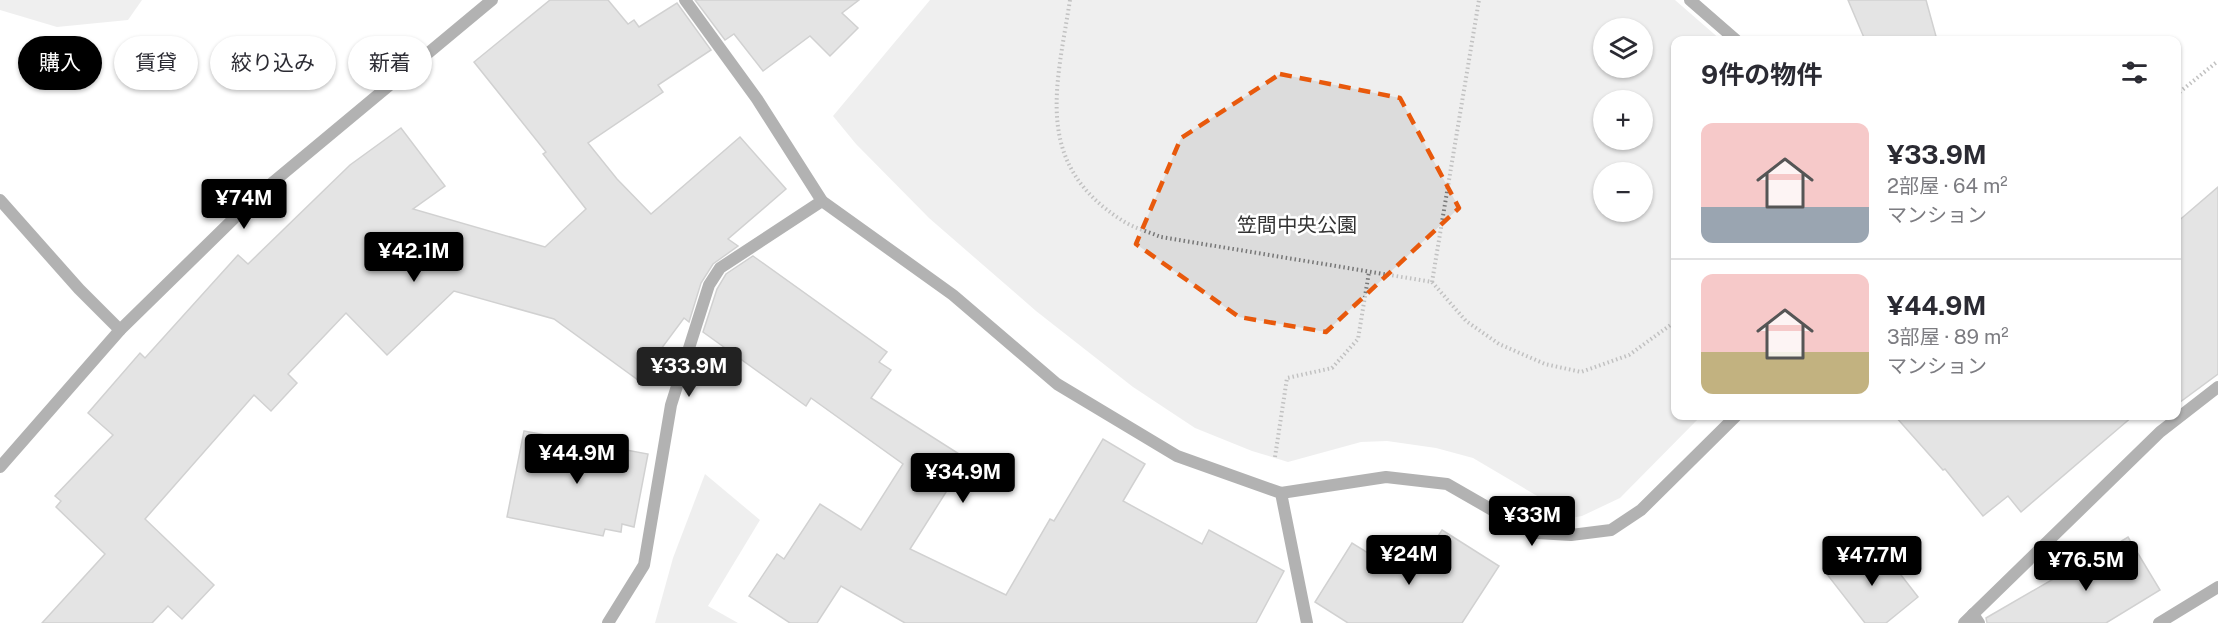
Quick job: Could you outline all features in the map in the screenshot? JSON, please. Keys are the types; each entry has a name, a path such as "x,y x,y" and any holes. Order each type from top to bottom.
{"street":[{"path":"0,467 120,330 260,194 492,0"},
{"path":"685,0 757,99 822,201 953,295 1057,384 1177,456 1281,493 1386,477 1447,484 1537,533 1571,535 1611,530 1641,510 1732,420"},
{"path":"1690,0 1731,36"},
{"path":"0,200 79,289 120,330"},
{"path":"608,623 644,565 671,405 710,285 720,268 822,201"},
{"path":"2181,416 2218,387"},
{"path":"1972,620 2160,432 2175,420"},
{"path":"1281,493 1307,623"},
{"path":"2159,623 2218,587"}],"path":[{"path":"1070,0 1058,82 1056,117 1062,146 1070,169 1088,194 1124,222 1161,237 1432,282 1466,321 1499,344 1545,364 1581,372 1629,355 1671,325"},
{"path":"1432,282 1479,0"},
{"path":"2181,91 2218,61"},
{"path":"1281,493 1273,468 1287,378 1332,368 1358,339 1369,272"}],"highlighted area":[{"path":"1280,74 1400,98 1459,208 1326,332 1239,317 1136,244 1181,138"}],"green space":[{"path":"0,0 142,0 128,20 57,27 0,10"},
{"name":"笠間中央公園","path":"930,0 1675,0 1716,36 1671,36 1671,420 1697,420 1620,498 1582,516 1549,522 1533,518 1539,497 1473,458 1436,448 1387,441 1361,442 1288,462 1252,451 1195,428 1133,387 1036,311 929,218 856,144 833,116"},
{"path":"705,474 760,520 708,606 738,623 655,623 673,558"}],"building":[{"path":"550,0 608,0 628,24 634,20 639,27 677,3 711,50 658,85 663,92 588,143 617,179 651,214 740,137 786,189 728,239 738,246 713,264 701,283 689,322 684,318 638,380 554,319 454,291 387,355 346,313 288,374 297,383 271,411 254,395 145,519 214,585 182,619 168,606 152,623 42,623 105,554 56,507 61,501 55,496 113,435 88,413 140,353 145,358 238,255 248,264 350,165 401,128 445,186 413,209 545,247 586,209 543,154 546,152 474,62"},
{"path":"695,0 859,0 842,13 858,28 830,56 810,36 763,71 734,34 725,40"},
{"path":"1848,0 1926,0 1936,36 1863,36"},
{"path":"2218,187 2218,374 2181,401 2181,219"},
{"path":"753,256 887,352 879,362 891,370 871,398 967,459 910,549 1006,595 1050,519 1054,521 1103,439 1145,464 1123,501 1202,544 1209,530 1284,571 1256,623 905,623 841,586 817,623 790,623 749,596 777,554 784,559 820,504 861,530 903,464 811,398 806,406 703,332 717,289 726,274"},
{"path":"1899,420 2128,420 2021,512 2008,496 1983,516 1945,469 1943,470"},
{"path":"524,431 648,454 634,527 622,524 621,532 605,529 603,536 507,517"},
{"path":"1442,530 1499,566 1462,623 1348,623 1315,602 1352,543 1410,579"},
{"path":"2128,537 2160,590 2106,623 1987,623 1986,618 2067,571 2068,574"},
{"path":"1858,549 1870,565 1884,553 1918,597 1886,623 1865,623 1826,573"}]}
